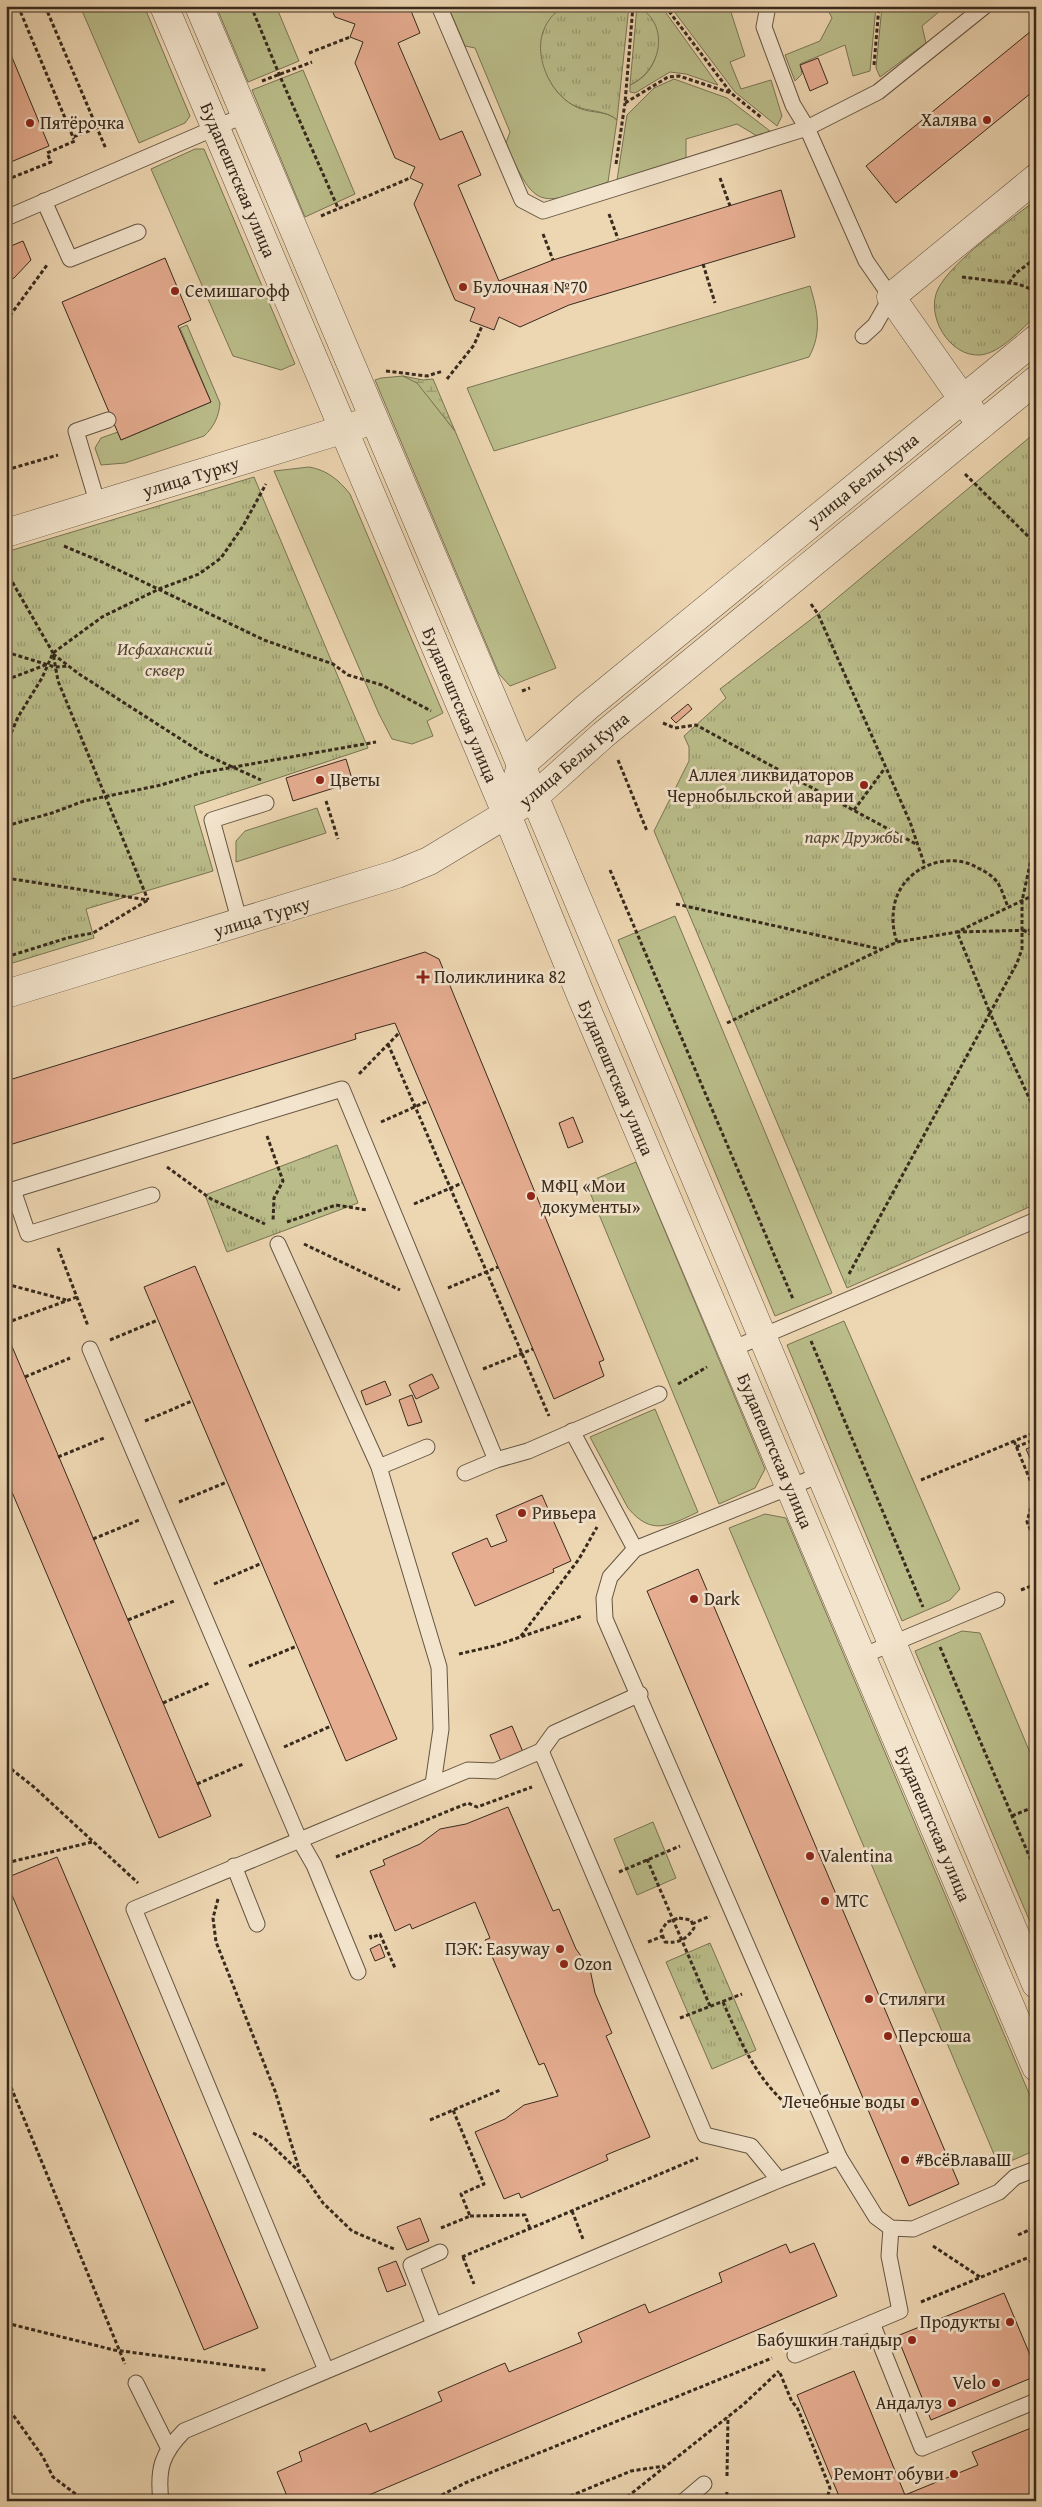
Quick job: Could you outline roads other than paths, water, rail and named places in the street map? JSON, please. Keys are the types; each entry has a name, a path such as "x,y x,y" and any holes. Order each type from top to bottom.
{"street":[{"name":"Будапештская улица","path":"164,6 1036,2067"},
{"name":"Будапештская улица","path":"199,6 1036,1984"},
{"path":"981,425 891,297 1036,178"},
{"name":"улица Белы Куна","path":"507,815 521,765 587,707 1036,339"},
{"name":"улица Белы Куна","path":"507,815 533,798 610,729 1036,380"},
{"name":"улица Турку","path":"10,532 344,430 374,418"},
{"name":"улица Турку","path":"6,994 397,874 429,860 507,815"}],"lane":[{"path":"439,6 522,200 543,211 807,128 878,92 985,6"},
{"path":"768,6 764,27 793,105 807,128 866,261 891,297 875,325 863,336"},
{"path":"6,218 215,127 240,103"},
{"path":"44,201 70,259 138,232"},
{"path":"98,505 76,431 108,420"},
{"path":"240,923 212,820 266,803"},
{"path":"152,1195 28,1234 10,1191 258,1114 343,1090 496,1460"},
{"path":"732,1349 1036,1220"},
{"path":"278,1244 379,1466 437,1660 441,1729 433,1784"},
{"path":"90,1349 298,1839 314,1866 358,1972"},
{"path":"465,1473 496,1460 528,1451 658,1394"},
{"path":"565,1434 607,1497 635,1549"},
{"path":"379,1466 427,1447"},
{"path":"820,1475 635,1549 610,1577 604,1598 606,1619 839,2158 876,2217 891,2228 913,2229 999,2192 1016,2177 1036,2169"},
{"path":"862,1656 997,1600"},
{"path":"320,2373 224,2125 134,1909 298,1839 468,1770 495,1771 541,1751 554,1733 640,1694"},
{"path":"541,1751 705,2134 751,2146 779,2180"},
{"path":"234,1866 257,1924"},
{"path":"161,2501 161,2467 168,2447 184,2431 779,2180 839,2158"},
{"path":"795,2355 900,2311 889,2256 891,2228"},
{"path":"434,2325 411,2265 440,2252"},
{"path":"872,2323 922,2448 1036,2401"},
{"path":"136,2384 168,2447"},
{"path":"684,2501 704,2484"}],"place":[{"name":"Халява","path":"987,120"},
{"name":"Пятёрочка","path":"30,123"},
{"name":"Булочная №70","path":"463,287"},
{"name":"Семишагофф","path":"175,291"},
{"name":"Цветы","path":"320,780"},
{"name":"Аллея ликвидаторов Чернобыльской аварии","path":"864,785"},
{"name":"Поликлиника 82","path":"423,977"},
{"name":"МФЦ «Мои документы»","path":"531,1196"},
{"name":"Ривьера","path":"522,1513"},
{"name":"Dark","path":"694,1599"},
{"name":"Valentina","path":"810,1856"},
{"name":"МТС","path":"825,1901"},
{"name":"ПЭК: Easyway","path":"560,1949"},
{"name":"Ozon","path":"564,1964"},
{"name":"Стиляги","path":"869,1999"},
{"name":"Персюша","path":"888,2036"},
{"name":"Лечебные воды","path":"915,2102"},
{"name":"#ВсёВлаваШ","path":"905,2160"},
{"name":"Продукты","path":"1010,2322"},
{"name":"Бабушкин тандыр","path":"912,2340"},
{"name":"Velo","path":"996,2383"},
{"name":"Андалуз","path":"952,2403"},
{"name":"Ремонт обуви","path":"954,2474"}],"park label":[{"name":"Исфаханский сквер","path":"165,660"},
{"name":"парк Дружбы","path":"854,837"}]}
